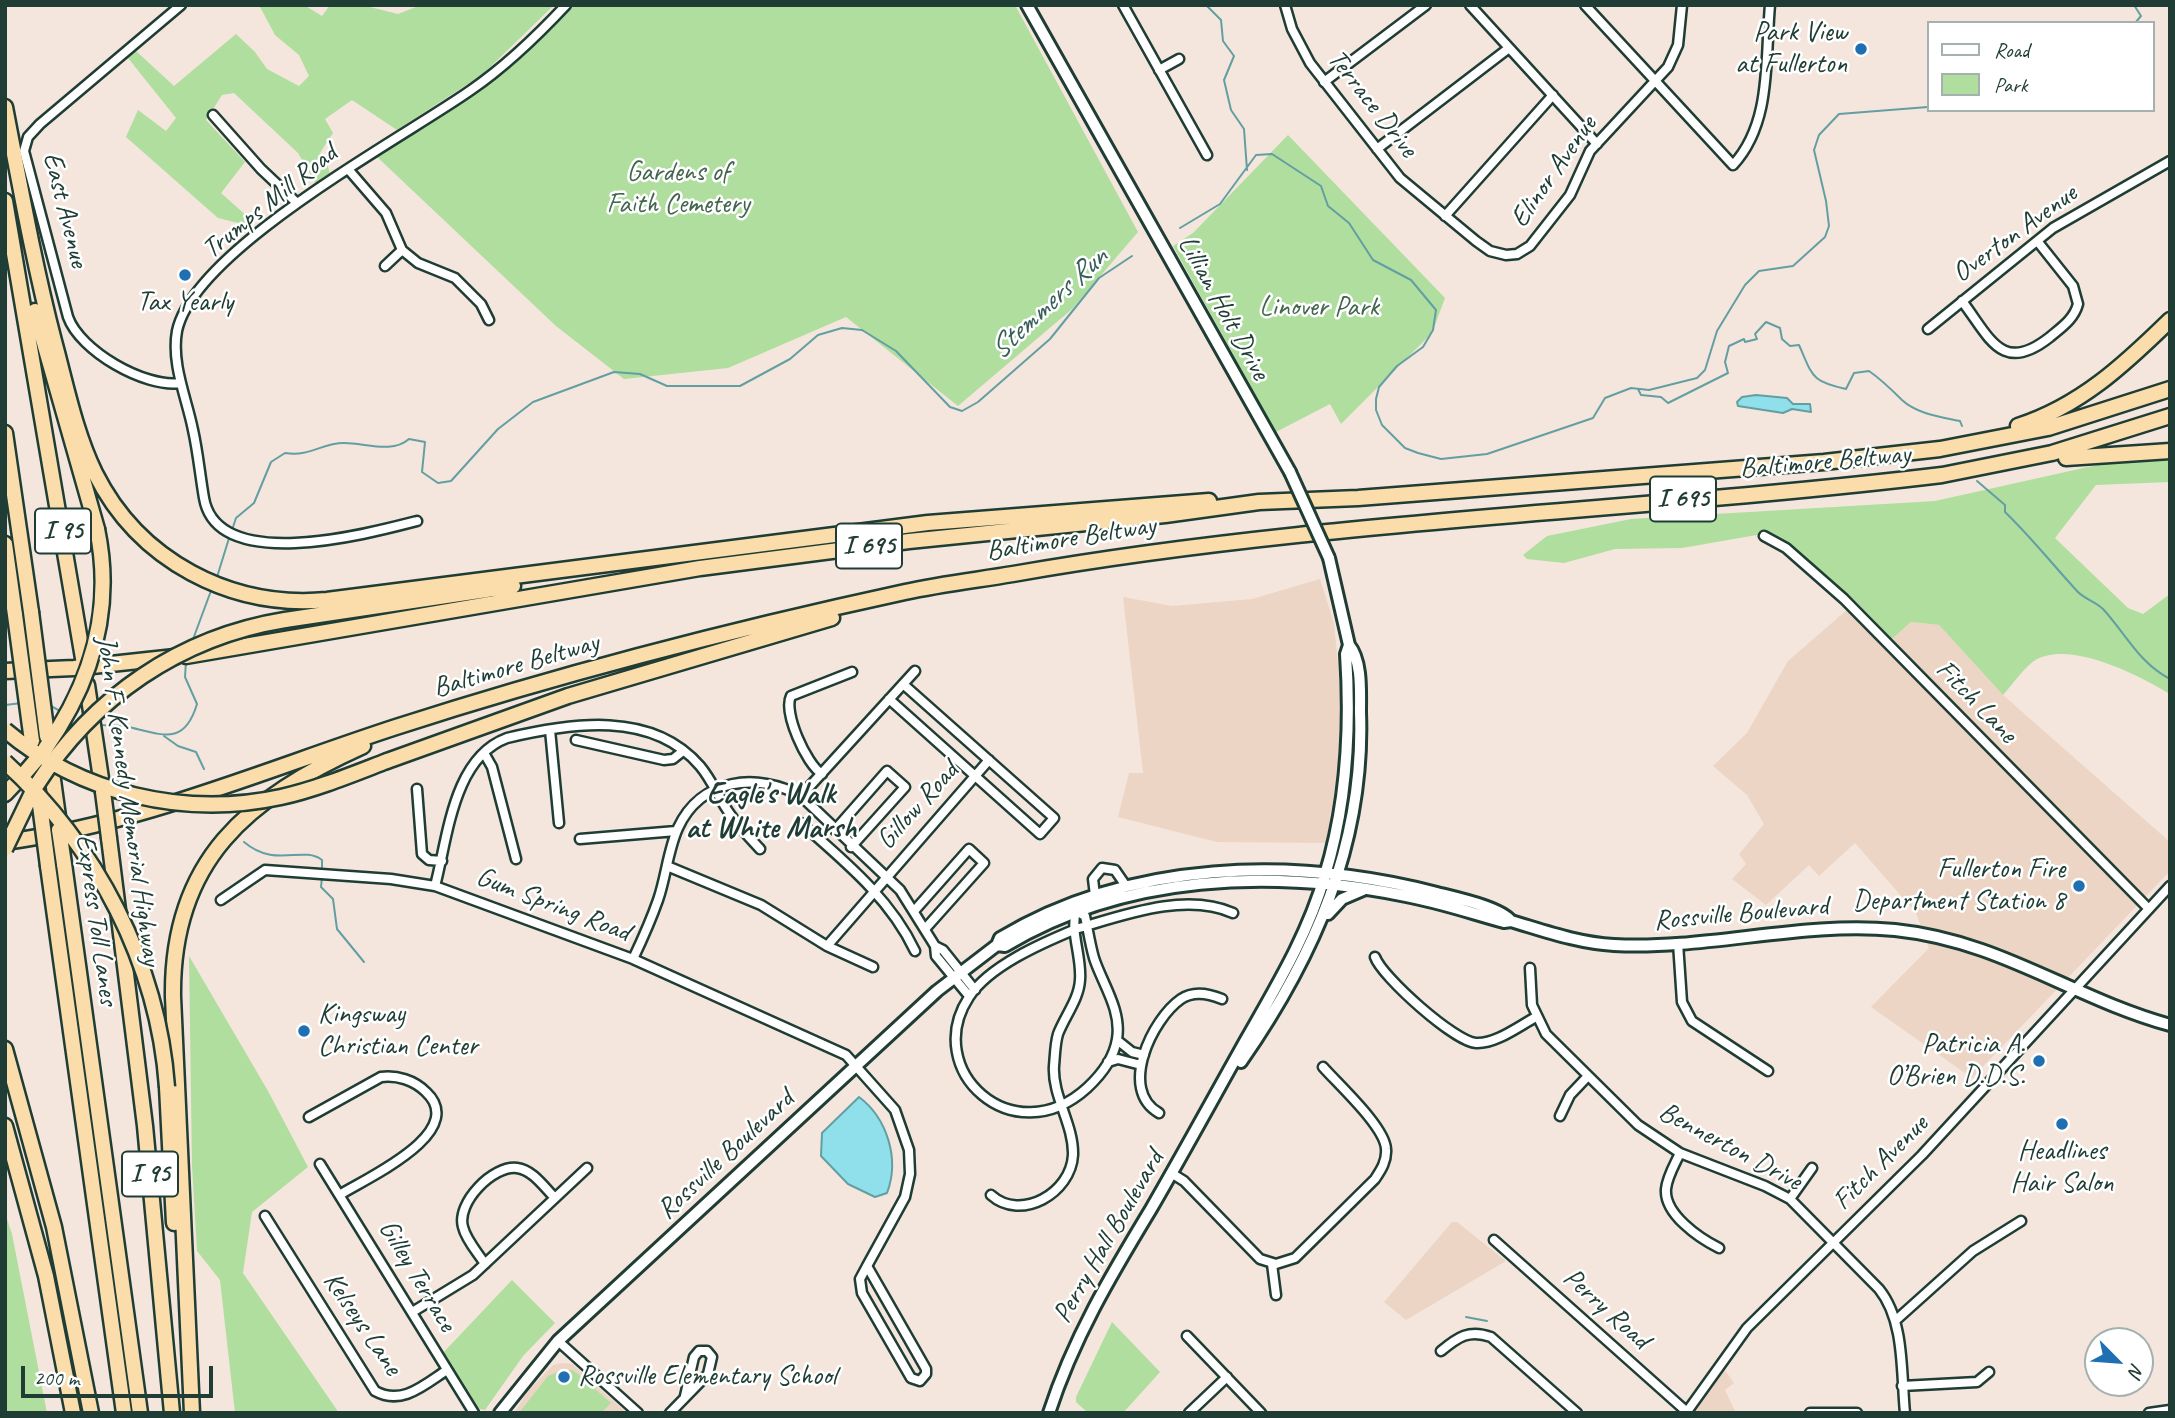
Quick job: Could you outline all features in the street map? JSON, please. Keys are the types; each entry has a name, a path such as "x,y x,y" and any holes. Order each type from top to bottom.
{"highway":[{"path":"5,107 45,305 86,452 101,484 127,522 161,553 195,576 234,592 281,601 316,601 997,516 1221,500 1259,502"},
{"name":"John F. Kennedy Memorial Highway","path":"5,201 78,621 109,838 143,1114 172,1413"},
{"path":"5,794 31,767 59,729 89,669 103,605 103,567 97,529 8,216"},
{"path":"1796,464 1969,438 2032,422 2094,389 2170,320"},
{"name":"Baltimore Beltway","path":"5,671 74,668 182,657 735,563 909,541 1165,516 1259,502 1366,497 1796,464 1971,444 2084,418 2170,389"},
{"name":"Baltimore Beltway","path":"5,842 84,828 130,816 451,710 648,655 905,592 1224,542 1895,481 2012,463 2091,443 2170,416"},
{"name":"Express Toll Lanes","path":"5,433 140,1413"},
{"path":"2012,463 2097,454 2170,451"},
{"name":"Express Toll Lanes","path":"5,544 124,1413"},
{"path":"5,849 43,775 75,733 108,701 153,669 197,645 245,628 285,620 458,595 660,561 683,554"},
{"path":"5,730 46,759 87,780 141,797 187,804 234,804 281,797 658,668 990,578"},
{"path":"190,1413 173,976 183,917 211,858 251,810 288,783 323,764 411,729 648,655"},
{"path":"5,762 62,824 113,902 133,945 150,995 167,1087 190,1413"},
{"path":"5,1049 54,1227 91,1413"},
{"path":"5,1126 46,1276 74,1413"},
{"path":"5,1161 66,1374"}],"main road":[{"name":"Lillian Holt Drive","path":"1027,5 1290,472 1329,558 1349,645 1355,653 1359,685 1360,748 1353,813 1337,879"},
{"name":"Lillian Holt Drive","path":"1325,878 1341,810 1348,749 1346,654 1349,645"},
{"path":"1348,749 1360,748"},
{"name":"Rossville Boulevard","path":"500,1413 558,1341 957,975 997,945 1000,938 1027,922 1095,895 1126,886 1244,871 1337,879 1440,894 1506,914 1511,920"},
{"name":"Rossville Boulevard","path":"997,945 1005,946 1076,911 1126,896 1198,884 1325,878"},
{"name":"Perry Hall Boulevard","path":"1049,1413 1087,1319 1221,1090 1288,966 1325,878"},
{"name":"Rossville Boulevard","path":"1337,879 1366,889 1427,901 1504,922 1511,920 1601,944 1678,943 1825,929 1898,930 1989,950 2132,1013 2170,1025"},
{"name":"Perry Hall Boulevard","path":"1221,1090 1276,1012 1321,925 1337,879"},
{"path":"1321,925 1342,899 1366,889"}],"street":[{"name":"East Avenue","path":"180,383 165,384 148,379 92,349 76,334 68,317 24,151 28,137 40,124 181,5"},
{"name":"Trumps Mill Road","path":"417,521 290,543 256,543 230,534 213,522 206,509 194,432 180,383 177,332 190,303 239,251 297,203 473,89 511,59 566,5"},
{"path":"1123,5 1208,155"},
{"name":"Terrace Drive","path":"1285,5 1299,45 1324,82 1400,178 1445,216"},
{"path":"1324,82 1426,5"},
{"path":"1470,5 1597,144"},
{"path":"1586,5 1733,165 1750,143 1761,114 1770,5"},
{"name":"Elinor Avenue","path":"1445,216 1498,254 1522,252 1570,195 1583,162 1675,54 1682,5"},
{"path":"1377,149 1509,48"},
{"path":"1159,70 1179,59"},
{"path":"1445,216 1553,95"},
{"path":"213,115 261,169 297,203"},
{"name":"Overton Avenue","path":"1928,328 2053,228 2170,161"},
{"path":"348,169 386,213 402,250 418,263 455,278 481,304 489,320"},
{"path":"1962,301 2003,351 2021,354 2033,351 2066,324 2078,303 2073,286 2038,242"},
{"path":"385,266 402,250"},
{"name":"Fitch Lane","path":"1764,536 1786,548 1844,599 2149,909"},
{"path":"801,796 915,671"},
{"path":"822,774 806,757 787,706 791,696 852,672"},
{"path":"889,699 1040,834 1054,818 903,684"},
{"path":"435,886 462,784 470,768 496,742 550,730 621,725 661,737 700,765 733,818 760,849"},
{"path":"550,730 559,823"},
{"path":"576,740 664,760 673,759 683,751"},
{"path":"484,753 492,767 516,859"},
{"name":"Gillow Road","path":"827,946 989,760"},
{"path":"835,830 887,771 905,787 851,847"},
{"path":"634,959 658,899 677,831 697,802 716,789 736,782 759,781 783,787 801,796 851,847 886,876 915,910 935,946 972,993"},
{"path":"417,789 422,854 429,860 442,861"},
{"path":"801,823 873,890 902,924 915,951"},
{"path":"580,839 677,831"},
{"path":"915,910 969,849 984,863 925,929"},
{"path":"667,866 761,905 827,946 873,967"},
{"path":"1095,895 1093,879 1102,868 1115,870 1126,886"},
{"name":"Gum Spring Road","path":"221,900 265,870 391,879 435,886 634,959 846,1055 895,1110 907,1138 910,1162 908,1185 901,1207 867,1266"},
{"name":"Fitch Avenue","path":"1686,1412 1747,1328 1922,1155 2170,886"},
{"path":"990,1195 1006,1204 1030,1205 1040,1202 1061,1185 1069,1170 1073,1154 1062,1107 1054,1070 1057,1037 1080,983 1081,959 1076,929 1076,911 1085,916 1087,926 1094,956 1113,1004 1117,1040 1108,1062 1090,1086 1062,1107 1027,1114 999,1106 976,1091 958,1055 957,1035 972,993 1010,962 1076,929 1087,926 1170,907 1207,905 1234,913"},
{"path":"1678,943 1682,1002 1692,1021 1768,1072"},
{"path":"1081,959 1094,956"},
{"path":"1375,957 1386,975 1465,1041 1489,1041 1536,1017"},
{"name":"Bennerton Drive","path":"1530,968 1530,992 1536,1017 1555,1045 1639,1125 1680,1153 1765,1186 1790,1199 1886,1297 1895,1321 1905,1413"},
{"path":"1159,1113 1144,1101 1138,1088 1144,1055 1167,1013 1182,997 1210,994 1222,999"},
{"path":"1117,1040 1132,1052 1144,1055"},
{"path":"1108,1062 1118,1059 1141,1065"},
{"path":"1171,1173 1184,1181 1255,1255 1272,1264 1289,1261 1301,1254 1369,1185 1385,1159 1386,1145 1378,1130 1323,1067"},
{"path":"309,1117 381,1077 390,1075 420,1087 434,1103 435,1122 426,1139 341,1194"},
{"path":"1560,1116 1570,1095 1588,1076"},
{"path":"1680,1153 1666,1188 1669,1205 1700,1237 1718,1248"},
{"name":"Gilley Terrace","path":"320,1164 414,1311 474,1413"},
{"path":"485,1265 467,1236 462,1219 467,1203 479,1189 496,1174 517,1168 532,1175 555,1198"},
{"path":"414,1311 485,1265 587,1168"},
{"path":"1790,1199 1812,1168"},
{"name":"Kelseys Lane","path":"265,1216 375,1391 394,1398 404,1396 447,1370"},
{"path":"1895,1321 1973,1251 2021,1221"},
{"name":"Perry Road","path":"1494,1240 1686,1412"},
{"path":"1272,1264 1276,1295"},
{"path":"867,1266 926,1369 926,1374 920,1381 911,1378 860,1289 860,1279 867,1266"},
{"path":"886,1336 902,1327"},
{"path":"1441,1351 1467,1333 1476,1332 1491,1337 1577,1413"},
{"path":"1187,1336 1261,1413"},
{"path":"558,1341 638,1413"},
{"path":"670,1413 708,1374 712,1357 707,1351 699,1351 694,1357 685,1396"},
{"path":"1902,1386 1977,1382 1989,1372"},
{"path":"1189,1413 1227,1377"},
{"path":"2149,1413 2170,1410"},
{"path":"1810,1413 1857,1413"}],"shaded area":[{"path":"1320,579 1334,623 1343,718 1326,843 1217,842 1118,817 1129,773 1143,773 1123,597 1172,606 1252,599"},
{"path":"1856,602 1892,639 1911,622 1939,625 2003,695 2170,842 2170,871 1972,1078 1871,1007 1929,948 1916,913 1855,843 1819,876 1809,865 1766,905 1732,879 1746,864 1739,854 1764,824 1747,795 1713,766 1747,733 1788,661"},
{"path":"1452,1222 1457,1222 1506,1261 1406,1320 1384,1302"},
{"name":"Rossville Elementary School","path":"572,1364 627,1413 514,1413 529,1390 553,1365"},
{"path":"1722,1366 1734,1383 1725,1390 1736,1413 1690,1413"}],"green space":[{"path":"259,5 304,5 322,16 330,5 362,5 398,14 421,5 554,5 483,74 397,130 352,100 325,119 333,133 320,153 326,160 330,174 316,184 298,153 234,93 222,95 206,120 245,162 221,193 249,218 250,226 218,218 126,137 138,110 166,131 176,118 128,58 136,51 174,86 236,34 255,52 267,69 299,86 309,76 299,55 275,35"},
{"name":"Gardens of Faith Cemetery","path":"570,5 1015,5 1138,232 1072,309 958,406 846,317 728,368 624,379 556,326 375,155 500,73"},
{"name":"Linover Park","path":"1288,135 1445,298 1432,333 1341,424 1330,404 1276,432 1173,246 1193,233"},
{"path":"2170,460 2170,482 2096,485 2055,538 2128,608 2143,614 2170,594 2170,694 2124,670 2068,654 2037,659 2003,695 1939,625 1911,622 1892,639 1852,598 1768,533 1682,548 1615,549 1564,563 1527,559 1523,555 1547,536 1631,519 1935,501 2106,463"},
{"path":"189,956 268,1091 308,1167 252,1212 243,1273 339,1413 235,1413 220,1280 197,1251 192,1166"},
{"path":"5,1213 12,1234 47,1413 5,1413"},
{"path":"512,1280 555,1323 523,1356 485,1410 470,1407 441,1355"},
{"path":"1112,1322 1160,1372 1123,1413 1088,1413 1076,1402 1076,1397"},
{"name":"Rossville Elementary School","path":"563,1370 572,1370 578,1374 611,1403 601,1413 519,1413 548,1376"}],"water":[{"path":"1756,395 1787,398 1793,404 1810,404 1811,412 1792,409 1783,413 1738,406 1737,402 1742,397"},
{"path":"859,1097 869,1106 884,1128 891,1153 891,1180 887,1193 875,1197 848,1184 821,1156 822,1133"}],"waterway":[{"path":"1206,5 1221,20 1223,41 1234,56 1224,80 1231,110 1244,129 1247,170"},
{"name":"Stemmers Run","path":"2134,5 2141,16 2137,21"},
{"name":"Stemmers Run","path":"1180,228 1220,204 1256,155 1272,154 1321,186 1328,206 1349,223 1373,260 1411,280 1436,310 1433,330 1423,347 1397,366 1379,387 1376,410 1382,425 1405,448 1418,453 1441,459 1487,454 1593,418 1605,398 1631,388 1649,390 1697,378 1705,370 1717,331 1745,285 1759,271 1793,266 1825,237 1829,226 1826,201 1814,150 1819,135 1839,114 1926,107"},
{"name":"Stemmers Run","path":"232,530 236,518 254,503 271,462 285,453 309,452 344,443 387,447 409,439 425,442 422,472 438,483 451,481 498,429 533,402 614,372 640,374 667,386 740,386 790,359 818,335 842,328 862,330 896,351 950,407 962,411 978,402 1050,339 1099,278 1132,256"},
{"path":"1638,389 1641,395 1661,397 1668,403 1728,373 1725,362 1729,346 1744,339 1745,342 1757,339 1755,334 1766,322 1780,328 1782,339 1790,346 1799,345 1814,376 1819,380 1846,389 1854,373 1869,371 1908,405 1929,414 1960,421 1962,426"},
{"path":"1977,481 2005,505 2005,512 2077,591 2103,609 2141,656 2170,679"},
{"name":"Stemmers Run","path":"217,577 230,535"},
{"name":"Stemmers Run","path":"192,642 212,588"},
{"name":"Stemmers Run","path":"100,725 125,726 164,734 180,731 192,717 197,704 185,677 186,661"},
{"name":"Stemmers Run","path":"5,705 22,703"},
{"name":"Stemmers Run","path":"49,705 62,712"},
{"path":"164,736 178,746 196,752 204,769"},
{"path":"244,842 267,854 314,856 322,860 322,872"},
{"path":"322,877 321,887 333,899 337,929 364,962"},
{"path":"1466,1317 1487,1321"}],"place":[{"name":"Park View at Fullerton","path":"1861,49"},
{"name":"Tax Yearly","path":"185,275"},
{"name":"Fullerton Fire Department Station 8","path":"2079,886"},
{"name":"Kingsway Christian Center","path":"304,1031"},
{"name":"Patricia A. O’Brien D.D.S.","path":"2039,1061"},
{"name":"Headlines Hair Salon","path":"2062,1124"},
{"name":"Rossville Elementary School","path":"564,1377"}],"district":[{"name":"Eagle's Walk at White Marsh","path":"771,812"}]}
